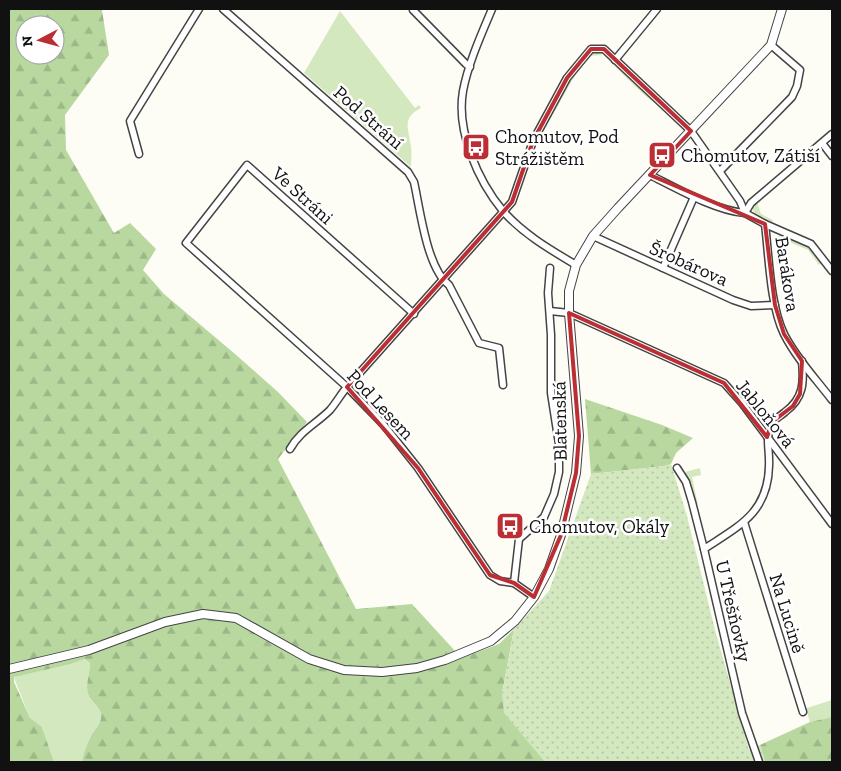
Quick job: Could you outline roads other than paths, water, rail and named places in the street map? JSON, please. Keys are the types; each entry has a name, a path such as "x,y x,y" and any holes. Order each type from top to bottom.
{"street":[{"path":"139,154 130,121 199,9"},
{"name":"Pod Strání","path":"223,9 408,172 414,182 433,264 443,281 450,286 479,343 499,348 503,385"},
{"path":"492,9 470,67 463,92 462,114 468,147 479,175 503,211 527,233 576,265"},
{"path":"615,60 656,9"},
{"name":"Blatenská","path":"9,669 89,650 165,622 203,614 236,618 308,659 344,670 382,672 417,668 445,660 491,640 515,622 534,597 549,569 561,535 576,474 579,436 569,313 569,291 576,265 593,236 772,45 782,9"},
{"path":"413,10 470,67"},
{"path":"720,171 792,96 797,86 800,70 772,45"},
{"path":"290,449 306,428 331,408 347,387 512,202 533,141 567,78 591,49 604,49 691,131 740,201 745,214"},
{"path":"745,214 751,203 832,134"},
{"path":"822,143 832,156"},
{"name":"Ve Stráni","path":"186,243 247,165 414,314"},
{"path":"650,175 694,197 734,213 745,214 811,244 832,271"},
{"path":"663,268 694,197"},
{"name":"Barákova","path":"766,224 775,304 784,334 832,400"},
{"name":"Šrobárova","path":"593,236 733,300 751,306 775,304"},
{"name":"Pod Lesem","path":"186,243 347,387 383,424 418,468 490,575 500,581 514,583 534,597"},
{"path":"514,583 519,539 544,517 554,494 559,472 559,444 551,393 548,293 550,268"},
{"name":"Jabloňová","path":"550,311 569,313 724,383 832,524"},
{"path":"704,549 751,516 767,490 770,465 767,437 772,422 793,406 800,394 804,380 802,361"},
{"name":"U Třešňovky","path":"677,468 686,482 704,549 742,713 758,762"},
{"name":"Na Lucině","path":"744,522 803,712"}],"place":[{"name":"Chomutov, Pod Strážištěm","path":"476,147"},
{"name":"Chomutov, Zátiší","path":"662,155"},
{"name":"Chomutov, Okály","path":"510,526"}]}
